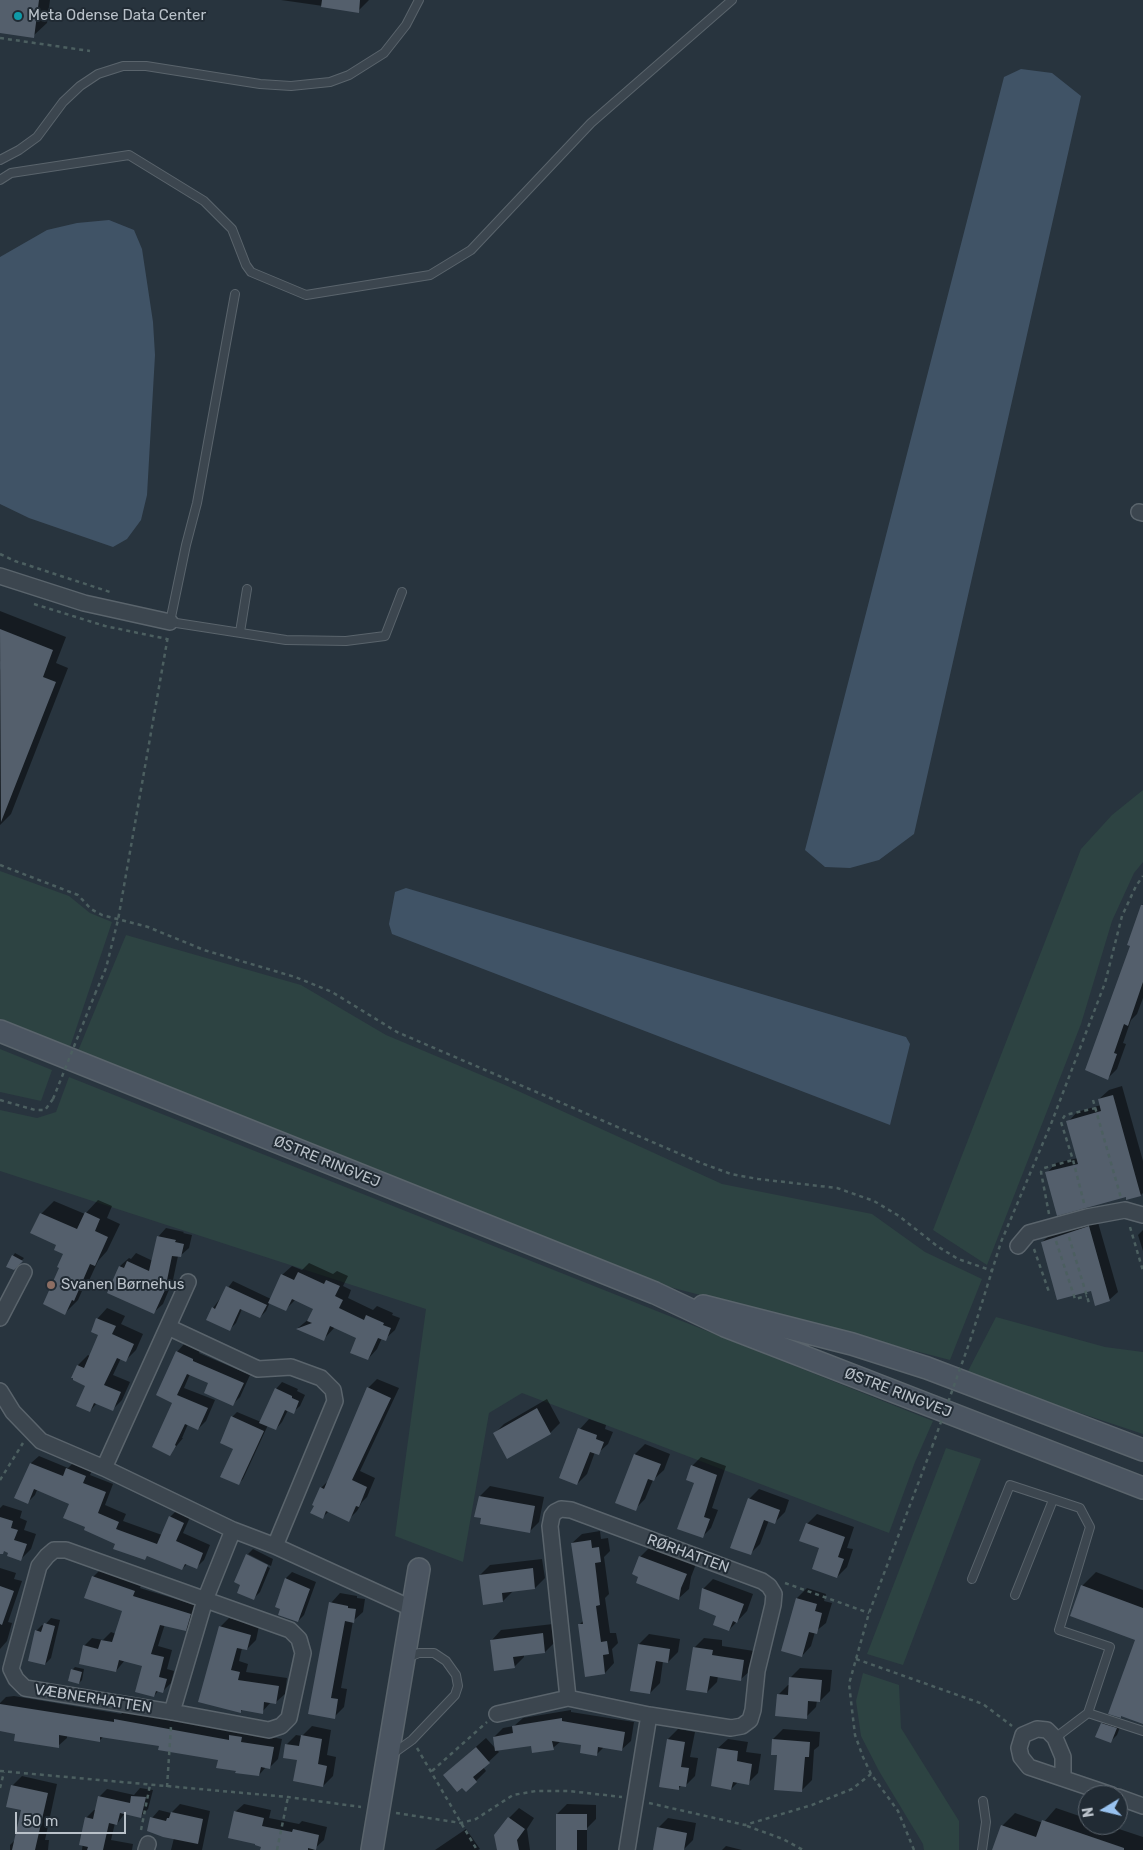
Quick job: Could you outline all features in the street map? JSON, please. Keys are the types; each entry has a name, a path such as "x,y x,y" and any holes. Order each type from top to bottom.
{"main road":[{"name":"ØSTRE RINGVEJ","path":"0,1031 655,1293 725,1326 1143,1488"},
{"name":"ØSTRE RINGVEJ","path":"655,1293 852,1344 927,1368 1143,1450"},
{"path":"372,1850 419,1569"}],"street":[{"path":"0,576 84,603 170,622"},
{"path":"1018,1246 1029,1233 1087,1217 1125,1210 1143,1215"},
{"path":"0,1318 24,1272"},
{"path":"104,1468 188,1282"},
{"path":"168,1327 258,1369 291,1368 321,1378 333,1390 335,1401 275,1546"},
{"path":"0,1390 13,1412 42,1441 104,1468 233,1530 275,1546 411,1608"},
{"name":"RØRHATTEN","path":"568,1698 550,1526 552,1516 558,1510 566,1509 580,1514 762,1581 769,1586"},
{"name":"VÆBNERHATTEN","path":"172,1712 204,1600 233,1530"},
{"name":"VÆBNERHATTEN","path":"54,1550 66,1550 204,1600 290,1630 299,1639 303,1653 289,1718 281,1726 269,1730 25,1688 16,1679 11,1669 39,1566 54,1550"},
{"path":"497,1714 568,1698 649,1715 730,1728 742,1726 750,1720 753,1710 757,1671 773,1605 774,1594 769,1586"},
{"path":"627,1850 649,1715"},
{"path":"1063,1778 1063,1757 1055,1738 1047,1730 1036,1729 1023,1735 1019,1748 1021,1757 1028,1767 1083,1785"},
{"path":"1128,1801 1143,1806"}],"lane":[{"path":"0,160 19,150 36,137 63,102 80,86 98,74 123,66 146,66 260,84 291,86 330,82 349,75 384,53 406,25 419,0"},
{"path":"0,180 11,173 129,155 204,201 232,229 246,265 251,272 306,295 430,274 471,250 591,123 732,0"},
{"path":"235,294 197,503 170,622 286,640 346,641 386,636 402,592"},
{"path":"240,632 247,589"},
{"path":"972,1579 1010,1485 1080,1508 1090,1527 1059,1630 1110,1647 1088,1713 1055,1738"},
{"path":"1015,1595 1053,1500"},
{"path":"388,1758 412,1740 455,1695 458,1686 456,1675 446,1661 434,1653 418,1653 403,1660"},
{"path":"1088,1713 1143,1731"},
{"path":"982,1850 986,1822 983,1801"}],"path":[{"path":"0,38 90,51"},
{"path":"0,554 15,561 119,595"},
{"path":"0,1100 35,1110 45,1110 52,1099 106,968 118,920 170,622"},
{"path":"0,865 78,895 91,908 102,915 148,927 204,950 295,977 323,988 397,1032 724,1171 758,1179 837,1188 874,1201 899,1216 937,1246 958,1259 993,1271"},
{"path":"914,1850 898,1811 871,1774 855,1735 849,1684 870,1614 970,1341 1001,1242 1051,1124 1104,983 1122,916 1143,876"},
{"path":"1093,1100 1143,1271"},
{"path":"1087,1217 1073,1160 1061,1122 1065,1115 1096,1108"},
{"path":"1073,1160 1044,1168 1041,1172 1058,1225 1089,1303"},
{"path":"1058,1225 1075,1299 1087,1296"},
{"path":"1029,1233 1049,1292"},
{"path":"0,1480 30,1431"},
{"path":"769,1586 785,1583 870,1614"},
{"path":"856,1659 983,1704 1023,1735"},
{"path":"167,1786 172,1712"},
{"path":"432,1772 497,1714"},
{"path":"412,1740 477,1850"},
{"path":"0,1788 2,1771 288,1798 462,1823 476,1820 513,1795 536,1791 569,1791 635,1800 745,1825 783,1839 803,1850"},
{"path":"745,1825 812,1805 852,1789 871,1774"},
{"path":"147,1847 140,1839 150,1785"},
{"path":"277,1850 288,1798"}],"green space":[{"path":"1143,790 1143,862 1134,873 1112,921 1081,1024 987,1265 933,1230 1081,849 1112,815"},
{"path":"0,871 69,896 90,913 112,922 70,1047 0,1019"},
{"path":"126,935 301,985 386,1035 505,1085 722,1184 872,1214 925,1252 982,1279 950,1360 658,1284 78,1051"},
{"path":"0,1049 52,1070 41,1101 0,1092"},
{"path":"69,1077 933,1421 915,1462 889,1533 522,1393 489,1413 463,1562 395,1536 426,1309 0,1171 0,1110 37,1118 56,1112"},
{"path":"996,1317 1105,1347 1143,1352 1143,1434 966,1375"},
{"path":"946,1448 981,1459 903,1665 867,1654"},
{"path":"863,1673 899,1685 901,1728 959,1821 959,1850 924,1850 923,1844 879,1771 861,1736 856,1701"}],"water":[{"path":"1021,69 1052,73 1081,96 914,834 879,860 850,868 825,867 805,850 1004,77"},
{"path":"109,220 134,230 142,249 153,322 155,355 147,495 141,520 127,539 113,547 29,518 0,504 0,257 47,230 77,223"},
{"path":"406,888 906,1037 910,1044 890,1125 392,934 389,924 395,892"}],"building":[{"name":"Meta Odense Data Center","path":"0,0 39,0 34,38 0,33"},
{"path":"322,0 360,0 359,13 321,7"},
{"path":"0,629 53,650 43,677 56,682 1,822"},
{"path":"1141,905 1143,905 1143,982 1128,1026 1124,1024 1114,1053 1117,1054 1108,1080 1085,1070 1130,946 1127,945"},
{"path":"1113,1095 1141,1196 1126,1200 1126,1197 1057,1216 1045,1172 1078,1164 1066,1121 1101,1111 1098,1099"},
{"path":"85,1212 100,1219 95,1231 108,1237 95,1266 90,1264 74,1301 72,1300 65,1315 43,1304 63,1254 54,1250 56,1245 30,1233 40,1213 77,1229"},
{"path":"1089,1226 1110,1301 1095,1306 1091,1291 1057,1300 1041,1242"},
{"path":"157,1236 176,1240 175,1242 184,1244 181,1257 172,1256 165,1290 154,1314 107,1293 119,1266 124,1268 127,1261 149,1271"},
{"path":"12,1255 23,1261 14,1270 6,1267"},
{"path":"298,1272 324,1284 326,1280 340,1286 335,1296 343,1300 339,1308 364,1320 366,1315 391,1328 386,1341 378,1338 368,1360 350,1353 356,1338 330,1326 324,1341 296,1329 312,1323 307,1321 313,1309 292,1299 286,1311 268,1303 281,1274 294,1280"},
{"path":"226,1286 267,1305 260,1318 240,1309 230,1331 206,1320 212,1307 215,1309"},
{"path":"96,1318 116,1326 112,1334 134,1344 126,1362 117,1358 104,1385 121,1392 113,1411 94,1403 90,1412 76,1406 85,1386 71,1378 77,1365 84,1368 98,1335 91,1332"},
{"path":"176,1351 193,1359 193,1361 244,1383 233,1406 204,1393 208,1383 187,1374 177,1395 208,1408 198,1430 185,1424 170,1456 152,1447 172,1403 156,1395"},
{"path":"367,1387 391,1398 352,1480 367,1487 359,1507 356,1506 349,1522 326,1511 323,1519 310,1513 314,1506 312,1505 320,1487 324,1489"},
{"path":"275,1388 299,1401 294,1414 285,1410 276,1430 259,1423"},
{"path":"537,1408 551,1434 507,1459 493,1433"},
{"path":"231,1416 264,1431 239,1485 220,1477 233,1449 220,1443"},
{"path":"578,1428 597,1435 596,1439 604,1442 599,1455 590,1452 577,1485 559,1478"},
{"path":"634,1454 661,1464 654,1481 648,1479 636,1511 615,1503"},
{"path":"30,1463 63,1476 66,1468 86,1476 83,1483 106,1492 98,1513 119,1522 116,1529 157,1544 169,1516 184,1523 176,1541 203,1553 197,1569 185,1564 182,1570 147,1556 145,1560 113,1549 115,1544 84,1530 85,1527 63,1518 69,1504 34,1489 28,1504 14,1498"},
{"path":"691,1465 717,1475 704,1517 710,1519 703,1538 677,1529 694,1483 686,1480"},
{"path":"479,1496 535,1506 530,1533 480,1524 481,1518 474,1517"},
{"path":"748,1498 780,1510 775,1524 764,1520 751,1555 730,1548"},
{"path":"0,1517 13,1521 11,1528 18,1530 14,1540 27,1544 21,1561 7,1556 8,1553 4,1551 3,1554 0,1554"},
{"path":"806,1523 845,1537 838,1557 844,1559 837,1578 812,1569 819,1548 799,1541"},
{"path":"591,1540 592,1548 599,1547 601,1562 595,1563 600,1605 596,1606 601,1642 607,1641 609,1654 603,1655 605,1674 585,1677 578,1624 583,1624 571,1543"},
{"path":"246,1554 268,1565 254,1600 237,1593 240,1585 234,1582"},
{"path":"639,1556 687,1574 681,1588 679,1600 636,1583 638,1577 632,1574"},
{"path":"533,1568 535,1589 502,1593 503,1602 483,1605 479,1575"},
{"path":"92,1576 135,1591 133,1596 191,1614 186,1631 160,1625 151,1654 164,1657 159,1677 167,1679 163,1693 156,1691 154,1697 135,1692 142,1666 119,1660 116,1672 79,1664 83,1645 98,1649 101,1640 112,1642 122,1611 84,1598"},
{"path":"285,1578 310,1589 298,1622 278,1615 280,1609 275,1607"},
{"path":"1081,1585 1143,1608 1143,1724 1121,1716 1121,1718 1108,1714 1135,1640 1070,1616"},
{"path":"0,1586 14,1591 2,1625 0,1624"},
{"path":"702,1588 744,1604 737,1623 733,1621 729,1631 713,1625 716,1616 699,1609"},
{"path":"796,1598 817,1604 815,1611 822,1613 817,1634 809,1632 802,1657 781,1651"},
{"path":"329,1602 356,1609 354,1623 345,1621 331,1698 338,1699 335,1719 308,1714"},
{"path":"44,1623 55,1626 45,1665 28,1661 35,1630 41,1632"},
{"path":"219,1626 251,1635 247,1650 237,1648 231,1670 240,1672 238,1680 279,1686 276,1704 264,1702 263,1714 241,1710 241,1713 198,1702"},
{"path":"543,1633 545,1653 513,1657 515,1668 494,1671 490,1640"},
{"path":"638,1644 670,1649 668,1663 656,1661 650,1694 630,1691"},
{"path":"693,1647 713,1650 712,1655 744,1660 741,1681 710,1676 707,1693 686,1690"},
{"path":"71,1669 82,1672 79,1684 68,1681"},
{"path":"789,1677 822,1680 820,1702 808,1701 807,1719 775,1716 777,1694 788,1695"},
{"path":"0,1704 114,1722 114,1719 229,1740 229,1735 242,1737 241,1742 274,1747 270,1769 261,1767 259,1776 235,1773 236,1771 216,1768 218,1760 158,1750 159,1746 100,1737 100,1742 59,1735 59,1748 14,1741 15,1734 0,1731"},
{"path":"562,1718 562,1721 625,1732 622,1751 598,1747 597,1756 580,1753 581,1745 552,1741 554,1750 532,1753 531,1746 495,1751 493,1737 513,1733 512,1726"},
{"path":"1101,1723 1117,1728 1111,1743 1095,1737"},
{"path":"301,1735 322,1739 318,1764 327,1766 323,1787 293,1781 297,1760 283,1758 285,1744 299,1746"},
{"path":"667,1739 685,1742 681,1767 689,1768 686,1787 679,1786 679,1790 659,1787"},
{"path":"772,1739 810,1742 809,1757 805,1757 802,1792 774,1790 777,1755 771,1755"},
{"path":"476,1747 490,1763 473,1777 477,1782 466,1792 462,1788 457,1792 443,1775"},
{"path":"717,1748 738,1751 737,1761 752,1764 749,1785 733,1782 731,1790 711,1786"},
{"path":"11,1785 48,1793 35,1850 12,1850 21,1810 6,1807"},
{"path":"98,1796 130,1803 131,1796 146,1797 141,1818 120,1813 117,1825 109,1823 103,1850 87,1850 88,1847 79,1845 85,1817 93,1819"},
{"path":"234,1811 264,1818 262,1826 292,1832 293,1829 319,1835 316,1850 308,1848 308,1850 260,1850 261,1847 255,1844 228,1838"},
{"path":"171,1812 203,1819 198,1844 163,1837 147,1831 150,1817 166,1821"},
{"path":"556,1814 587,1814 587,1830 577,1830 577,1850 556,1850"},
{"path":"508,1817 525,1829 517,1840 519,1850 497,1850 494,1835"},
{"path":"1042,1820 1078,1832 1078,1835 1086,1835 1124,1848 1124,1850 992,1850 1001,1825 1036,1837"},
{"path":"657,1827 687,1833 684,1850 653,1850"}],"place":[{"name":"Meta Odense Data Center","path":"18,16"},
{"name":"Svanen Børnehus","path":"51,1285"}]}
